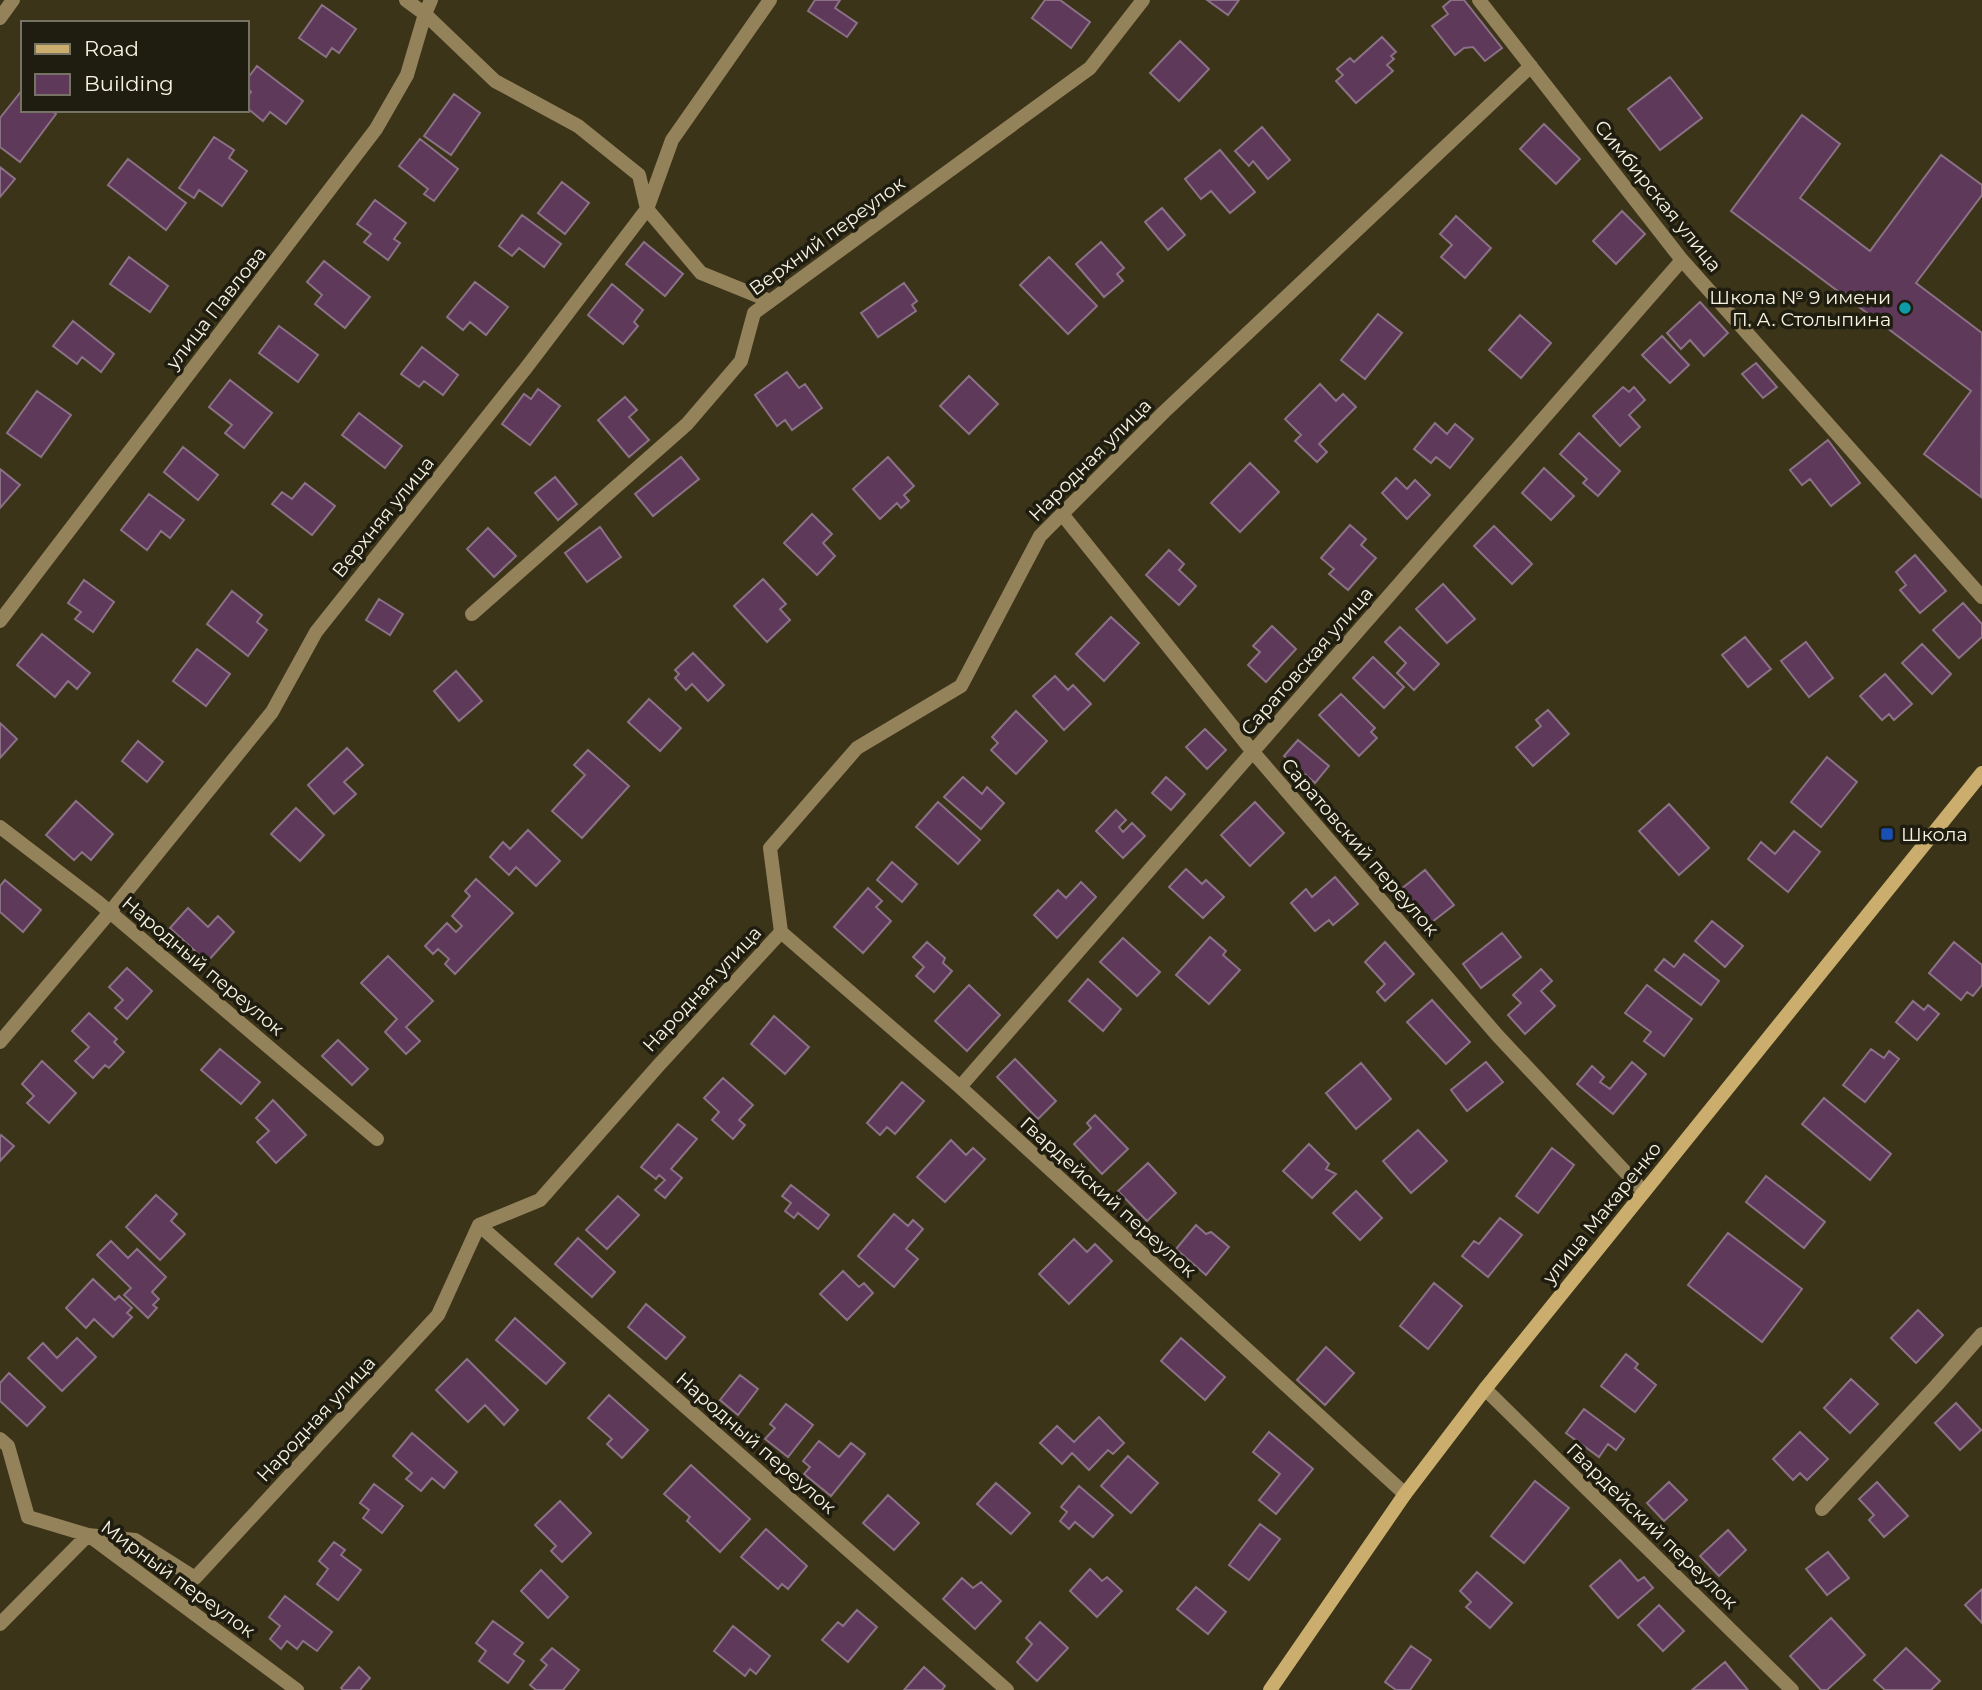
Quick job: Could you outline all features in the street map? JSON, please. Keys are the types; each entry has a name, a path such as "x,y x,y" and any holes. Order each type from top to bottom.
{"main road":[{"name":"улица Макаренко","path":"1270,1690 1405,1494 1485,1389 1982,773"}],"street":[{"path":"0,18 13,0"},
{"path":"406,0 428,7 495,81 578,126 639,175 647,209 701,273 770,301"},
{"name":"Верхняя улица","path":"0,1042 110,912 272,712 316,632 526,368 647,209 672,140 770,0"},
{"name":"Верхний переулок","path":"472,614 688,424 741,361 754,313 1090,68 1143,0"},
{"name":"Симбирская улица","path":"1479,0 1682,260 1982,597"},
{"name":"улица Павлова","path":"0,621 376,129 407,75 428,7"},
{"name":"Народная улица","path":"88,1535 135,1539 195,1578 438,1315 479,1225 540,1200 657,1066 781,932 770,848 857,748 961,687 1040,536 1164,412 1531,66"},
{"name":"Саратовская улица","path":"960,1087 1682,260"},
{"name":"Саратовский переулок","path":"1062,514 1253,752 1497,1035 1644,1192"},
{"name":"Народный переулок","path":"0,827 110,912 377,1139"},
{"name":"Гвардейский переулок","path":"781,932 960,1087 1405,1494"},
{"name":"Народный переулок","path":"479,1225 1007,1690"},
{"path":"1822,1509 1982,1334"},
{"name":"Гвардейский переулок","path":"1485,1389 1792,1690"},
{"name":"Мирный переулок","path":"0,1439 8,1446 28,1517 88,1535 297,1690"},
{"path":"0,1624 88,1535"}],"building":[{"path":"815,0 840,0 835,8 857,23 847,37 808,11"},
{"path":"1045,0 1060,0 1090,22 1071,48 1032,18"},
{"path":"1207,0 1239,0 1228,15"},
{"path":"1451,0 1464,0 1502,48 1485,61 1473,47 1464,48 1455,55 1432,26 1448,14 1443,7"},
{"path":"322,5 356,29 339,53 332,48 326,57 299,38"},
{"path":"1382,37 1396,52 1391,56 1394,59 1387,65 1393,71 1356,103 1336,81 1343,75 1337,69 1350,58 1354,62"},
{"path":"1180,41 1209,69 1179,101 1150,73"},
{"path":"257,66 303,101 286,124 270,112 263,121 248,109 248,96 251,92 248,89 248,78"},
{"path":"1670,77 1702,118 1660,150 1628,109"},
{"path":"21,92 21,112 56,114 20,162 0,147 0,118"},
{"path":"454,94 480,113 451,155 424,136"},
{"name":"Школа № 9 имени П. А. Столыпина","path":"1802,115 1840,144 1800,198 1870,251 1941,155 1982,185 1982,195 1916,283 1982,333 1981,497 1924,454 1971,391 1731,211"},
{"path":"1544,124 1580,159 1556,184 1520,149"},
{"path":"1262,127 1290,160 1268,179 1253,161 1249,166 1235,151"},
{"path":"214,137 234,150 229,158 247,171 222,206 199,190 194,198 179,188"},
{"path":"420,139 458,169 434,201 424,194 428,189 399,166"},
{"path":"1220,150 1255,192 1230,213 1211,191 1201,199 1185,179"},
{"path":"128,159 186,203 166,230 108,185"},
{"path":"0,167 15,179 0,197"},
{"path":"562,182 589,203 565,234 538,213"},
{"path":"375,200 406,223 394,239 400,243 388,260 364,242 371,234 357,224"},
{"path":"1162,208 1185,235 1168,250 1145,222"},
{"path":"1622,211 1645,234 1616,264 1593,241"},
{"path":"522,215 561,244 544,267 519,248 512,256 499,246"},
{"path":"1456,216 1491,248 1465,278 1441,257 1452,245 1440,234"},
{"path":"644,242 683,274 665,296 626,264"},
{"path":"1101,242 1124,268 1117,274 1123,281 1104,297 1076,264"},
{"path":"129,257 168,286 150,312 110,284"},
{"path":"1049,257 1097,306 1068,334 1020,285"},
{"path":"324,261 370,297 345,328 315,304 322,295 307,282"},
{"path":"475,282 508,307 486,335 470,322 463,330 447,317"},
{"path":"904,283 917,301 912,305 916,311 878,337 861,313"},
{"path":"612,284 643,310 634,322 638,326 623,344 588,315"},
{"path":"1700,302 1728,333 1704,356 1690,340 1681,349 1667,333"},
{"path":"1378,314 1402,333 1365,379 1341,360"},
{"path":"1520,315 1551,343 1521,378 1489,350"},
{"path":"73,321 114,354 101,372 82,357 77,364 53,346"},
{"path":"279,326 318,355 298,382 259,353"},
{"path":"1662,336 1689,365 1670,383 1642,355"},
{"path":"422,347 458,375 443,395 424,381 419,387 401,374"},
{"path":"1756,363 1777,387 1763,398 1742,374"},
{"path":"787,372 799,388 805,384 822,408 792,430 785,420 777,426 755,395"},
{"path":"969,376 998,404 969,434 940,406"},
{"path":"230,380 272,413 244,448 225,433 232,425 209,407"},
{"path":"1320,384 1336,401 1343,394 1356,407 1319,444 1327,452 1317,462 1295,441 1301,435 1285,419"},
{"path":"1623,387 1629,392 1634,387 1645,400 1629,415 1640,427 1620,446 1593,416"},
{"path":"538,389 560,406 530,445 502,424 524,394 531,399"},
{"path":"37,391 71,415 41,457 7,433"},
{"path":"625,397 637,410 629,417 649,440 629,457 598,420"},
{"path":"359,413 402,446 385,468 342,435"},
{"path":"1435,423 1447,434 1455,424 1473,439 1450,468 1436,457 1431,463 1414,449"},
{"path":"1579,433 1620,471 1598,496 1583,483 1587,479 1560,454"},
{"path":"1828,440 1860,483 1831,506 1810,479 1802,485 1790,470"},
{"path":"183,447 218,475 198,500 164,472"},
{"path":"681,457 699,479 653,516 635,494"},
{"path":"888,457 914,486 904,495 909,501 901,508 897,503 880,519 853,489"},
{"path":"1250,463 1279,492 1240,532 1211,503"},
{"path":"1544,468 1574,496 1551,520 1522,493"},
{"path":"0,469 20,485 0,508"},
{"path":"555,477 577,504 558,520 535,493"},
{"path":"1396,478 1407,489 1415,480 1430,495 1407,519 1382,493"},
{"path":"305,483 335,506 312,535 272,504 282,492 292,499"},
{"path":"149,494 184,520 170,538 161,531 147,550 121,530"},
{"path":"812,514 832,534 823,543 835,556 817,575 784,543"},
{"path":"1350,525 1366,539 1361,545 1376,558 1348,590 1329,574 1334,569 1321,558"},
{"path":"1494,526 1532,564 1512,584 1474,546"},
{"path":"600,527 621,557 587,582 565,553"},
{"path":"488,528 516,556 494,577 467,549"},
{"path":"1169,550 1184,564 1179,570 1196,586 1179,605 1146,575"},
{"path":"1915,555 1946,591 1920,613 1900,590 1906,585 1896,572"},
{"path":"763,579 786,604 780,609 790,620 767,642 734,606"},
{"path":"84,580 114,602 93,632 75,619 81,612 68,603"},
{"path":"1443,584 1475,619 1447,643 1416,609"},
{"path":"232,591 262,615 257,622 267,630 248,656 207,624"},
{"path":"379,599 403,614 390,635 366,620"},
{"path":"1963,603 1982,624 1982,637 1959,658 1933,630"},
{"path":"1111,617 1139,643 1104,681 1076,654"},
{"path":"1272,626 1296,649 1266,682 1248,665 1260,652 1253,646"},
{"path":"1400,627 1439,664 1414,690 1397,673 1406,663 1385,642"},
{"path":"42,634 90,673 77,689 68,681 55,697 17,665"},
{"path":"1745,637 1771,669 1748,687 1722,655"},
{"path":"1806,642 1833,678 1809,697 1781,661"},
{"path":"1922,644 1951,674 1932,694 1902,663"},
{"path":"197,649 230,674 206,706 173,681"},
{"path":"693,653 724,685 708,701 692,684 686,690 675,678 679,674 675,670"},
{"path":"1373,657 1404,687 1384,708 1353,678"},
{"path":"456,671 482,701 459,721 434,691"},
{"path":"1885,674 1912,704 1894,720 1889,714 1882,720 1860,696"},
{"path":"1055,676 1068,690 1073,685 1091,704 1064,730 1033,696"},
{"path":"1341,694 1375,728 1371,732 1377,738 1359,756 1319,715"},
{"path":"649,699 681,728 660,751 628,722"},
{"path":"1548,710 1569,734 1533,766 1516,747 1541,726 1536,720"},
{"path":"1016,711 1047,741 1016,774 991,750 998,743 992,737"},
{"path":"0,723 17,739 0,758"},
{"path":"1205,729 1226,750 1207,769 1186,747"},
{"path":"1298,740 1329,766 1315,783 1284,756"},
{"path":"138,741 163,762 147,782 122,761"},
{"path":"347,748 363,765 344,782 356,794 334,814 308,785"},
{"path":"588,750 629,786 582,838 552,811 585,775 574,765"},
{"path":"1827,757 1857,782 1821,827 1791,802"},
{"path":"963,777 982,794 987,787 1004,803 981,829 944,797"},
{"path":"1166,777 1185,794 1171,810 1152,793"},
{"path":"76,801 113,834 91,860 82,852 74,860 46,835"},
{"path":"938,802 980,840 958,864 916,827"},
{"path":"1255,802 1284,833 1250,866 1221,835"},
{"path":"1669,804 1709,848 1679,875 1639,831"},
{"path":"296,808 324,835 300,861 271,834"},
{"path":"1116,810 1126,820 1119,827 1123,832 1132,823 1145,836 1123,858 1096,831"},
{"path":"528,830 560,861 536,886 516,867 509,875 490,857 503,842 510,849"},
{"path":"1794,831 1820,852 1788,892 1748,859 1761,842 1775,854"},
{"path":"892,862 917,884 902,902 877,880"},
{"path":"1186,869 1202,884 1206,880 1224,897 1203,918 1169,887"},
{"path":"1425,870 1454,905 1428,925 1400,890"},
{"path":"1335,877 1358,904 1333,925 1329,920 1315,931 1291,903 1306,889 1312,897"},
{"path":"476,879 513,913 455,974 445,964 449,959 438,949 433,954 425,946 447,923 456,932 462,926 452,916 470,896 465,891"},
{"path":"5,880 41,910 23,932 0,912 0,886"},
{"path":"1081,882 1096,897 1057,938 1034,915 1058,890 1066,898"},
{"path":"868,888 882,901 876,907 891,921 863,953 834,927"},
{"path":"188,908 208,927 218,916 234,932 207,962 170,928"},
{"path":"1712,921 1743,946 1725,967 1695,941"},
{"path":"1502,933 1521,957 1481,988 1463,964"},
{"path":"1210,937 1226,951 1223,955 1240,970 1209,1004 1176,975"},
{"path":"1123,938 1160,972 1137,996 1100,962"},
{"path":"927,942 945,958 943,963 952,971 934,992 916,976 924,967 913,957"},
{"path":"1385,942 1414,974 1385,1001 1377,992 1385,984 1365,962"},
{"path":"1954,942 1982,965 1982,985 1973,996 1967,992 1961,1000 1929,973"},
{"path":"1684,954 1719,981 1701,1005 1655,970 1664,959 1674,967"},
{"path":"388,956 433,1001 406,1027 420,1041 406,1054 385,1032 397,1019 361,983"},
{"path":"127,968 152,991 127,1019 115,1008 123,1000 109,987"},
{"path":"1541,969 1552,981 1541,991 1555,1006 1525,1034 1508,1015 1521,1003 1513,995"},
{"path":"1088,979 1121,1009 1103,1031 1069,1001"},
{"path":"969,985 1000,1015 967,1051 935,1021"},
{"path":"1647,985 1692,1019 1664,1056 1644,1041 1651,1032 1625,1013"},
{"path":"1432,1000 1470,1042 1446,1064 1407,1022"},
{"path":"1913,1001 1924,1010 1928,1005 1939,1014 1917,1040 1896,1022"},
{"path":"89,1013 117,1039 114,1042 124,1052 109,1068 105,1065 93,1078 75,1061 89,1047 72,1031"},
{"path":"774,1016 809,1047 785,1074 751,1044"},
{"path":"338,1040 368,1069 352,1085 322,1056"},
{"path":"220,1049 260,1082 241,1104 201,1070"},
{"path":"1871,1049 1884,1058 1889,1051 1899,1059 1865,1102 1843,1085"},
{"path":"1015,1059 1056,1101 1038,1119 997,1077"},
{"path":"42,1061 76,1093 49,1123 27,1103 34,1096 22,1084"},
{"path":"1486,1062 1503,1082 1467,1111 1451,1090"},
{"path":"1632,1062 1646,1074 1613,1114 1577,1084 1592,1066 1604,1077 1600,1082 1610,1089"},
{"path":"1361,1063 1391,1099 1356,1129 1326,1093"},
{"path":"723,1078 753,1105 739,1120 745,1125 733,1139 712,1120 719,1112 704,1098"},
{"path":"902,1082 924,1101 895,1134 887,1127 880,1135 867,1123"},
{"path":"1824,1098 1891,1154 1870,1180 1802,1124"},
{"path":"273,1100 306,1135 276,1163 257,1142 269,1131 256,1118"},
{"path":"1095,1115 1128,1149 1102,1174 1074,1144 1091,1128 1087,1123"},
{"path":"678,1124 697,1139 671,1169 682,1178 665,1198 655,1190 665,1180 659,1175 656,1179 641,1167"},
{"path":"1418,1130 1447,1161 1411,1193 1383,1161"},
{"path":"1,1135 14,1146 0,1161 0,1137"},
{"path":"951,1140 966,1155 973,1148 985,1159 945,1202 917,1177"},
{"path":"1309,1144 1329,1164 1326,1169 1336,1174 1312,1198 1283,1171"},
{"path":"1552,1148 1574,1165 1538,1213 1516,1196"},
{"path":"1148,1163 1176,1193 1147,1221 1118,1191"},
{"path":"1766,1176 1825,1222 1804,1248 1746,1202"},
{"path":"791,1185 829,1215 818,1229 798,1213 794,1218 785,1211 791,1203 782,1196"},
{"path":"1356,1191 1382,1218 1360,1240 1333,1213"},
{"path":"156,1195 177,1214 171,1221 185,1234 160,1260 126,1227"},
{"path":"618,1196 639,1215 607,1249 586,1230"},
{"path":"894,1214 908,1226 913,1220 923,1229 906,1249 918,1259 894,1287 858,1256"},
{"path":"1500,1218 1522,1235 1488,1277 1462,1256 1474,1241 1479,1244"},
{"path":"1196,1225 1206,1234 1211,1232 1229,1247 1206,1275 1176,1249"},
{"path":"1728,1233 1802,1289 1762,1342 1688,1285"},
{"path":"578,1238 615,1272 592,1297 555,1264"},
{"path":"1074,1239 1087,1252 1095,1244 1112,1261 1069,1304 1039,1274"},
{"path":"111,1241 128,1258 137,1249 166,1277 152,1292 159,1299 153,1305 157,1308 148,1318 124,1295 131,1288 97,1255"},
{"path":"843,1271 859,1287 864,1283 873,1293 847,1320 820,1294"},
{"path":"93,1279 115,1300 119,1296 132,1308 127,1313 132,1317 113,1337 94,1319 86,1328 66,1308"},
{"path":"1434,1283 1462,1306 1428,1349 1400,1326"},
{"path":"646,1304 685,1337 666,1359 628,1327"},
{"path":"1918,1310 1943,1335 1916,1363 1891,1338"},
{"path":"515,1318 565,1363 546,1384 496,1340"},
{"path":"77,1338 96,1357 62,1391 28,1358 43,1343 57,1358"},
{"path":"1181,1338 1225,1377 1205,1400 1161,1361"},
{"path":"1326,1347 1354,1373 1325,1405 1297,1380"},
{"path":"1626,1354 1638,1364 1635,1368 1656,1385 1635,1412 1601,1386"},
{"path":"467,1359 518,1410 504,1425 485,1405 468,1422 436,1390"},
{"path":"9,1373 45,1407 27,1426 0,1401 0,1383"},
{"path":"740,1375 758,1389 738,1415 720,1400"},
{"path":"1851,1379 1878,1404 1850,1433 1824,1408"},
{"path":"609,1395 648,1430 622,1458 607,1444 612,1439 588,1418"},
{"path":"1956,1403 1981,1430 1960,1450 1935,1423"},
{"path":"786,1404 813,1425 788,1457 765,1439 775,1428 770,1424"},
{"path":"1584,1409 1624,1439 1616,1450 1608,1444 1599,1457 1566,1433"},
{"path":"1099,1417 1124,1443 1113,1454 1108,1450 1089,1470 1072,1453 1062,1464 1040,1443 1057,1426 1074,1442"},
{"path":"1269,1432 1313,1469 1276,1514 1259,1500 1280,1474 1253,1452"},
{"path":"1800,1432 1828,1459 1807,1480 1800,1473 1793,1480 1773,1459"},
{"path":"412,1433 457,1472 444,1488 432,1478 421,1491 406,1479 412,1473 393,1456"},
{"path":"819,1441 839,1457 851,1443 865,1454 831,1496 804,1474 810,1467 803,1461"},
{"path":"1128,1456 1158,1483 1131,1513 1101,1486"},
{"path":"691,1465 750,1519 720,1552 687,1521 690,1517 664,1494"},
{"path":"1535,1481 1569,1508 1524,1563 1491,1536"},
{"path":"1669,1482 1687,1500 1664,1521 1647,1503"},
{"path":"1877,1482 1908,1516 1884,1537 1869,1520 1874,1515 1859,1499"},
{"path":"996,1483 1030,1513 1011,1534 977,1504"},
{"path":"374,1484 403,1506 382,1533 363,1518 369,1510 360,1503"},
{"path":"1079,1486 1113,1515 1093,1537 1075,1522 1069,1529 1060,1521 1067,1512 1061,1507"},
{"path":"888,1495 919,1523 894,1550 863,1523"},
{"path":"560,1501 591,1533 562,1562 551,1551 556,1546 535,1525"},
{"path":"1260,1524 1280,1539 1249,1580 1229,1565"},
{"path":"766,1529 807,1566 788,1589 782,1584 778,1589 741,1557"},
{"path":"1728,1530 1746,1550 1719,1576 1700,1556"},
{"path":"334,1542 345,1550 341,1555 361,1570 338,1600 317,1584 328,1569 319,1561"},
{"path":"1828,1552 1849,1578 1827,1595 1806,1569"},
{"path":"1620,1560 1638,1581 1644,1577 1653,1588 1618,1618 1590,1586"},
{"path":"1090,1569 1102,1581 1107,1577 1122,1591 1097,1617 1070,1591"},
{"path":"541,1570 568,1597 548,1618 521,1591"},
{"path":"1477,1572 1512,1603 1490,1628 1466,1607 1471,1602 1460,1591"},
{"path":"962,1578 973,1588 981,1582 1001,1601 975,1629 943,1599"},
{"path":"1196,1587 1226,1612 1208,1634 1177,1609"},
{"path":"1982,1589 1982,1623 1965,1605"},
{"path":"285,1596 332,1632 317,1651 303,1641 297,1649 287,1641 281,1649 270,1639 280,1626 269,1617"},
{"path":"1659,1605 1684,1631 1663,1651 1638,1625"},
{"path":"857,1610 877,1627 848,1662 822,1640 838,1622 843,1626"},
{"path":"1831,1618 1865,1655 1827,1690 1821,1690 1790,1656"},
{"path":"493,1621 523,1643 514,1654 524,1661 508,1683 479,1661 486,1651 476,1643"},
{"path":"1040,1622 1068,1648 1037,1681 1017,1662 1032,1644 1026,1638"},
{"path":"733,1626 770,1656 756,1674 750,1669 745,1676 714,1651"},
{"path":"1411,1646 1431,1660 1410,1690 1396,1690 1385,1682"},
{"path":"552,1648 579,1670 563,1690 536,1690 530,1685 547,1665 541,1660"},
{"path":"1906,1648 1940,1681 1931,1690 1885,1690 1874,1680"},
{"path":"1725,1662 1748,1690 1692,1690"},
{"path":"359,1667 370,1678 360,1690 343,1690 341,1688"},
{"path":"924,1667 945,1686 942,1690 904,1690"}],"place":[{"name":"Школа № 9 имени П. А. Столыпина","path":"1905,308"},
{"name":"Школа","path":"1887,834"}]}
